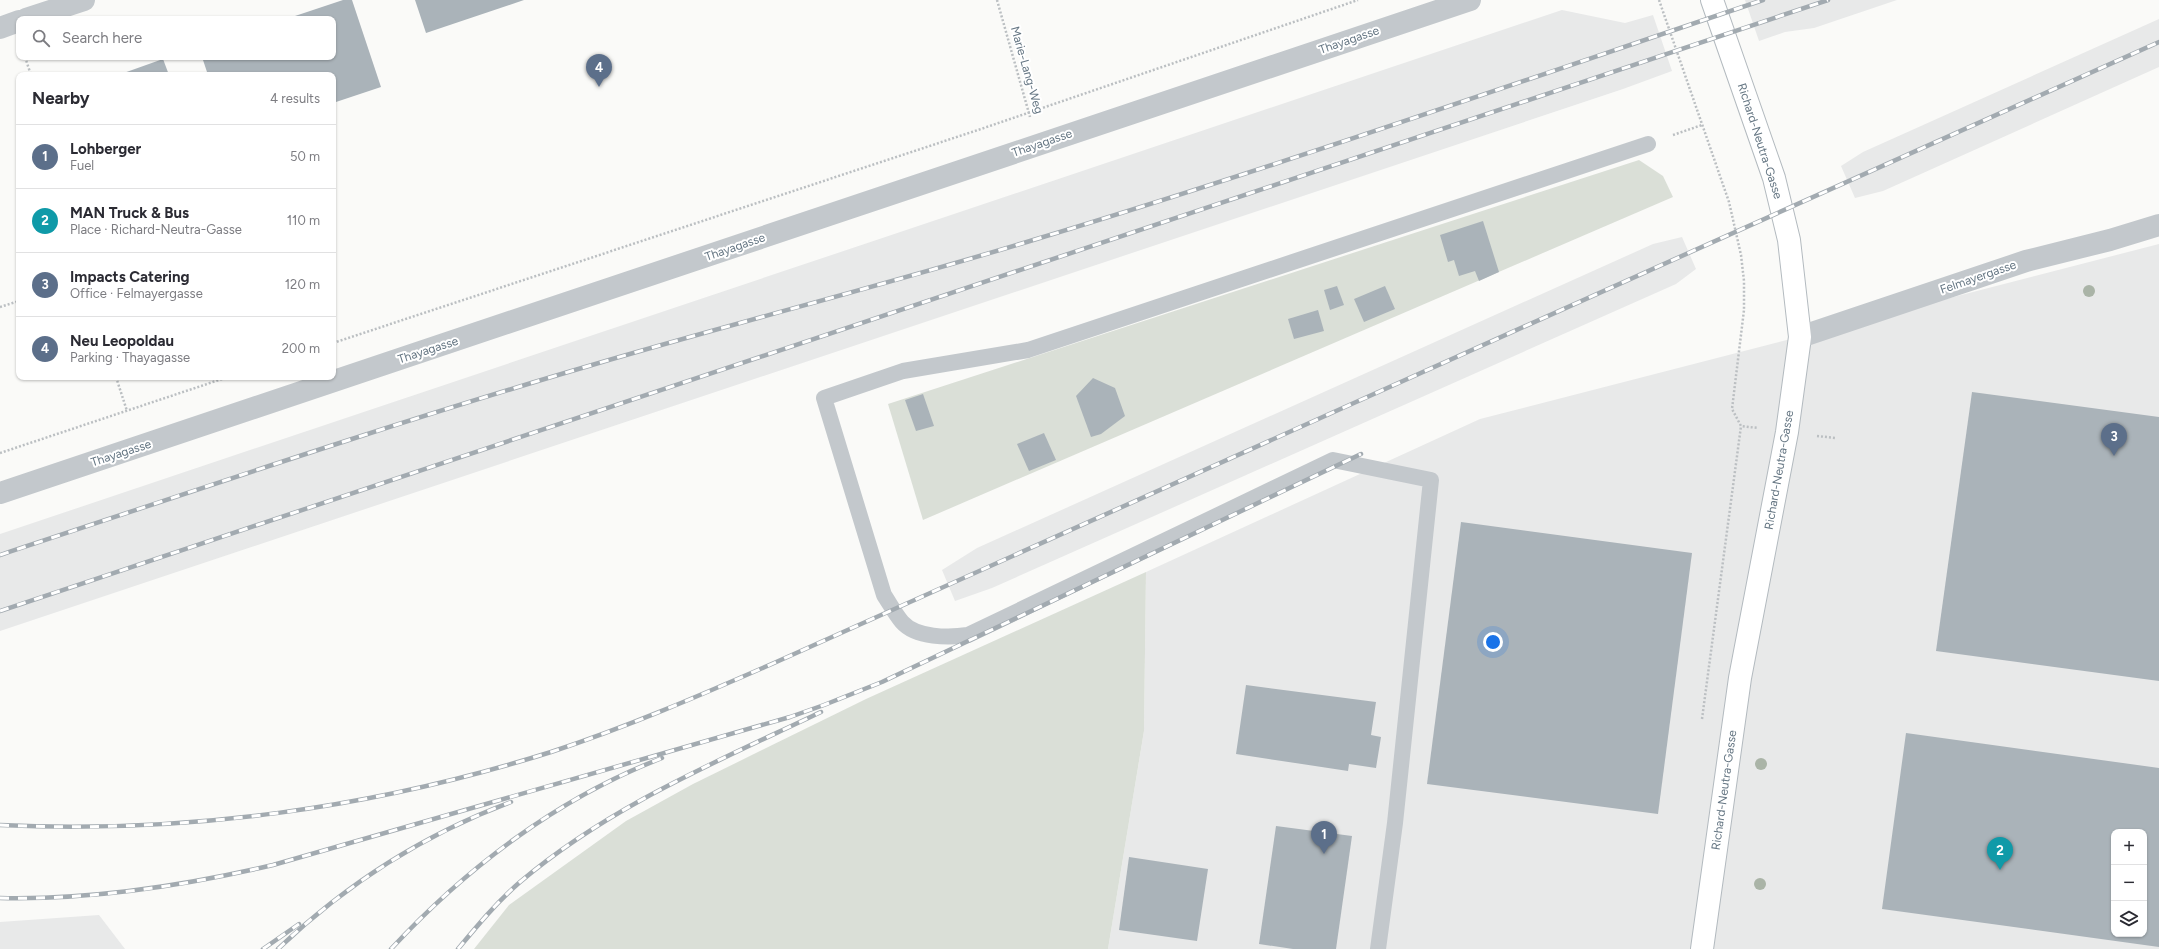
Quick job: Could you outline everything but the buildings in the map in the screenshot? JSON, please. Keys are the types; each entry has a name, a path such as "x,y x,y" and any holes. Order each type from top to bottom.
{"street":[{"path":"35,16 84,0"},
{"name":"Thayagasse","path":"0,493 1470,0"},
{"name":"Richard-Neutra-Gasse","path":"1702,949 1740,678 1787,432 1800,337 1789,240 1776,186 1712,0"},
{"path":"0,28 16,22"},
{"name":"Felmayergasse","path":"1800,337 2026,261 2110,240 2159,225"}],"lane":[{"path":"1378,949 1395,823 1431,480 1333,460 968,635 947,638 920,632 903,623 884,595 824,398 903,371 1028,350 1648,144"}],"path":[{"name":"Marie-Lang-Weg","path":"997,0 1028,111 1040,144"},
{"path":"336,341 978,130 1028,111 1358,0"},
{"path":"1659,0 1728,202 1741,255 1744,282 1744,310 1732,410 1741,426 1701,727"},
{"path":"26,60 30,72"},
{"path":"1692,128 1702,125"},
{"path":"0,307 16,302"},
{"path":"117,380 126,411"},
{"path":"0,453 219,380"},
{"path":"1741,426 1787,432"}],"shaded area":[{"path":"1745,0 1897,0 1814,28 1785,32 1759,41"},
{"path":"1562,10 1625,23 1653,15 1672,71 1623,89 0,631 0,534"},
{"path":"2159,19 2159,67 1883,191 1855,198 1841,166 1863,152"},
{"path":"1639,160 1663,176 1673,197 923,520 888,404"},
{"path":"1682,237 1696,269 1676,284 992,588 955,601 942,570 977,548 1653,244"},
{"path":"2159,244 2159,949 1108,949 1144,731 1146,572 1480,419"},
{"path":"1146,572 1144,731 1108,949 474,949 509,905 626,821 693,784 866,699"},
{"path":"99,915 125,949 0,949 0,922"}],"railway":[{"path":"0,555 295,457 518,387 647,349 976,257 1122,213 1397,124 1763,0"},
{"path":"0,611 1828,0"},
{"path":"0,825 70,827 139,825 209,821 278,813 348,802 484,772 551,752 608,732 774,663 2159,42"},
{"path":"0,898 69,897 103,894 171,885 239,873 273,865 790,717 882,682 1361,454"},
{"path":"458,949 495,906 520,882 554,855 590,830 665,787 821,712"},
{"path":"391,949 450,891 516,838 586,793 624,774 662,758"},
{"path":"278,949 331,904 358,883 387,864 448,829 511,802"},
{"path":"263,949 299,924"}],"place":[{"name":"Neu Leopoldau","path":"599,87"},
{"name":"Impacts Catering","path":"2114,456"},
{"name":"Lohberger","path":"1324,854"},
{"name":"MAN Truck & Bus","path":"2000,870"}]}
